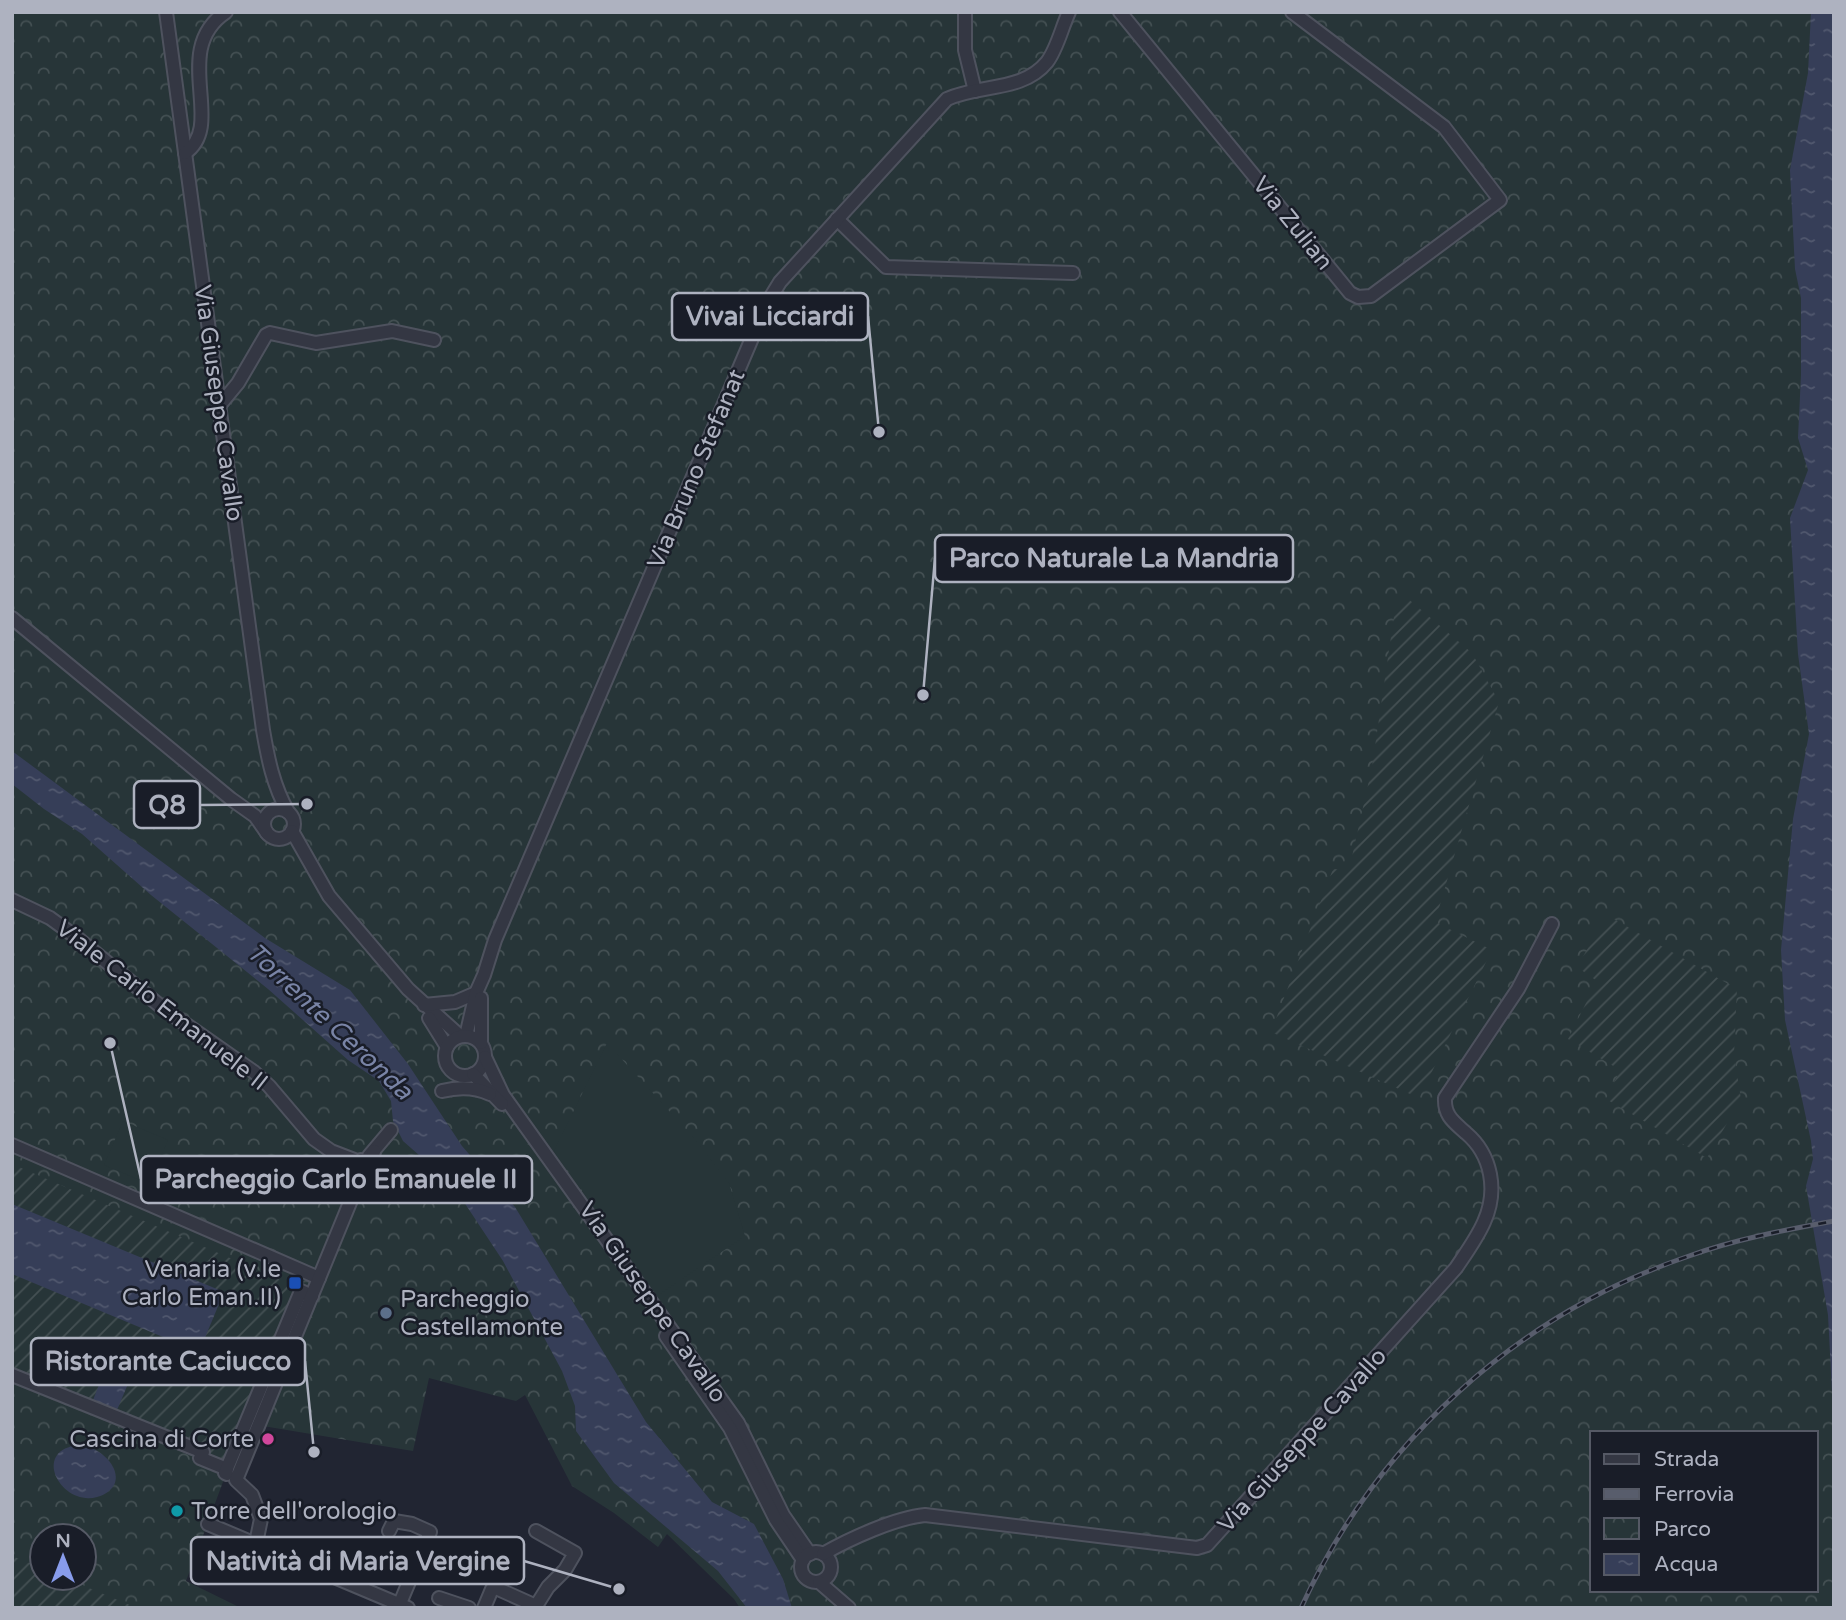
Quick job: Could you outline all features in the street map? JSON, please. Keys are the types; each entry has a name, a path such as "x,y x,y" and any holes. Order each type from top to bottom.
{"street":[{"name":"Via Giuseppe Cavallo","path":"166,12 263,730 270,770 278,793 271,813"},
{"path":"185,153 192,148 202,126 200,68 205,33 213,21 226,12"},
{"path":"965,12 966,60 975,91"},
{"name":"Via Bruno Stefanat","path":"1058,35 1064,12"},
{"name":"Via Bruno Stefanat","path":"463,1036 475,992 484,975 495,940 767,303 780,282 947,99 959,93 1015,83 1034,74 1048,60 1069,12"},
{"name":"Via Zulian","path":"1120,12 1350,293 1359,297 1371,296 1500,200 1444,127 1292,12"},
{"path":"837,219 886,267 1073,273"},
{"path":"219,406 239,383 266,335 270,333 316,343 392,331 433,340"},
{"path":"12,618 231,799 293,819 288,835"},
{"path":"271,813 264,828 267,833 274,838 288,835"},
{"path":"288,835 303,853 329,896 408,989 447,1046 445,1059 463,1073"},
{"name":"Viale Carlo Emanuele II","path":"12,900 50,918 164,1009 254,1072 314,1139 331,1151 348,1173"},
{"name":"Via Giuseppe Cavallo","path":"816,1558 866,1534 915,1516 925,1515 1197,1548 1207,1545 1457,1268 1485,1220 1492,1181 1487,1159 1469,1135 1450,1120 1445,1098 1518,989 1552,924"},
{"name":"Via Bruno Stefanat","path":"481,1043 480,1013 484,975"},
{"path":"408,989 463,1036 481,1043 485,1057 481,1067 463,1073 440,1093 457,1088 480,1090 498,1098"},
{"path":"425,1005 455,1002 475,992"},
{"path":"447,1046 463,1036"},
{"name":"Via Giuseppe Cavallo","path":"485,1057 503,1095 738,1423 783,1515 799,1542 816,1558"},
{"name":"Via Giuseppe Cavallo","path":"463,1073 498,1098 730,1428 776,1520 816,1558"},
{"path":"367,1160 376,1175 373,1184 363,1189 356,1188 349,1182 348,1173 351,1166 367,1160 391,1130"},
{"path":"12,1145 319,1278"},
{"name":"Viale Carlo Emanuele II","path":"331,1151 367,1160"},
{"path":"234,1476 247,1455 356,1188"},
{"path":"234,1476 301,1291 312,1296"},
{"path":"12,1375 203,1452 200,1458 234,1476 252,1495 261,1519 256,1544"},
{"path":"208,1524 402,1607 430,1532 412,1524 394,1521 389,1531"},
{"path":"484,1608 492,1589 496,1588 536,1606 548,1587 565,1570 575,1553 536,1531"},
{"path":"816,1558 803,1574 810,1581 824,1579"},
{"path":"816,1558 824,1579 849,1608"},
{"path":"439,1598 470,1608"}],"green space":[{"path":"12,12 1834,12 1834,1608 740,1608 667,1534 658,1547 614,1513 572,1486 525,1395 516,1401 429,1378 413,1451 245,1423 186,1581 241,1608 12,1608"},
{"path":"1406,597 1472,653 1499,702 1435,922 1492,950 1419,1098 1271,1032 1333,869 1349,870 1372,767 1396,602"},
{"path":"1605,918 1612,918 1737,989 1734,1055 1741,1099 1707,1158 1606,1099 1620,1070 1568,1039 1597,981 1577,967"},
{"path":"607,1043 693,1137 729,1183 745,1236 657,1296 554,1151"},
{"path":"123,1121 168,1140 149,1184 104,1165"},
{"path":"12,1164 290,1284 295,1295 221,1474 208,1469 209,1463 40,1395 42,1390 12,1379"},
{"path":"12,1556 28,1562 28,1592 98,1592 137,1608 12,1608"}],"water":[{"path":"1811,12 1834,12 1834,1430 1828,1315 1806,1186 1813,1159 1785,1020 1781,950 1793,819 1809,734 1798,654 1790,518 1808,470 1798,438 1801,298 1795,269 1790,170 1808,73"},
{"name":"Torrente Ceronda","path":"12,751 265,938 350,990 408,1064 462,1146 515,1207 646,1422 712,1502 754,1524 783,1579 792,1608 747,1608 718,1571 614,1483 576,1431 575,1406 562,1371 503,1261 452,1184 403,1141 393,1121 391,1101 379,1081 348,1060 268,989 151,895 82,834 12,784"},
{"path":"12,1204 224,1292 199,1352 12,1274"},
{"path":"108,1362 133,1372 117,1410 93,1400"},
{"path":"79,1445 100,1453 114,1468 114,1485 108,1492 97,1497 84,1498 72,1494 56,1477 56,1457 64,1449"}],"railway":[{"path":"1301,1608 1332,1548 1369,1492 1411,1439 1459,1392 1510,1349 1566,1312 1626,1281 1689,1256 1743,1240 1834,1221"}],"place":[{"name":"Vivai Licciardi","path":"879,432"},
{"name":"Parco Naturale La Mandria","path":"923,695"},
{"name":"Q8","path":"307,804"},
{"name":"Parcheggio Carlo Emanuele II","path":"110,1043"},
{"name":"Venaria (v.le Carlo Eman.II)","path":"295,1283"},
{"name":"Parcheggio Castellamonte","path":"386,1313"},
{"name":"Cascina di Corte","path":"268,1439"},
{"name":"Ristorante Caciucco","path":"314,1452"},
{"name":"Torre dell'orologio","path":"177,1511"},
{"name":"Natività di Maria Vergine","path":"619,1589"}]}
